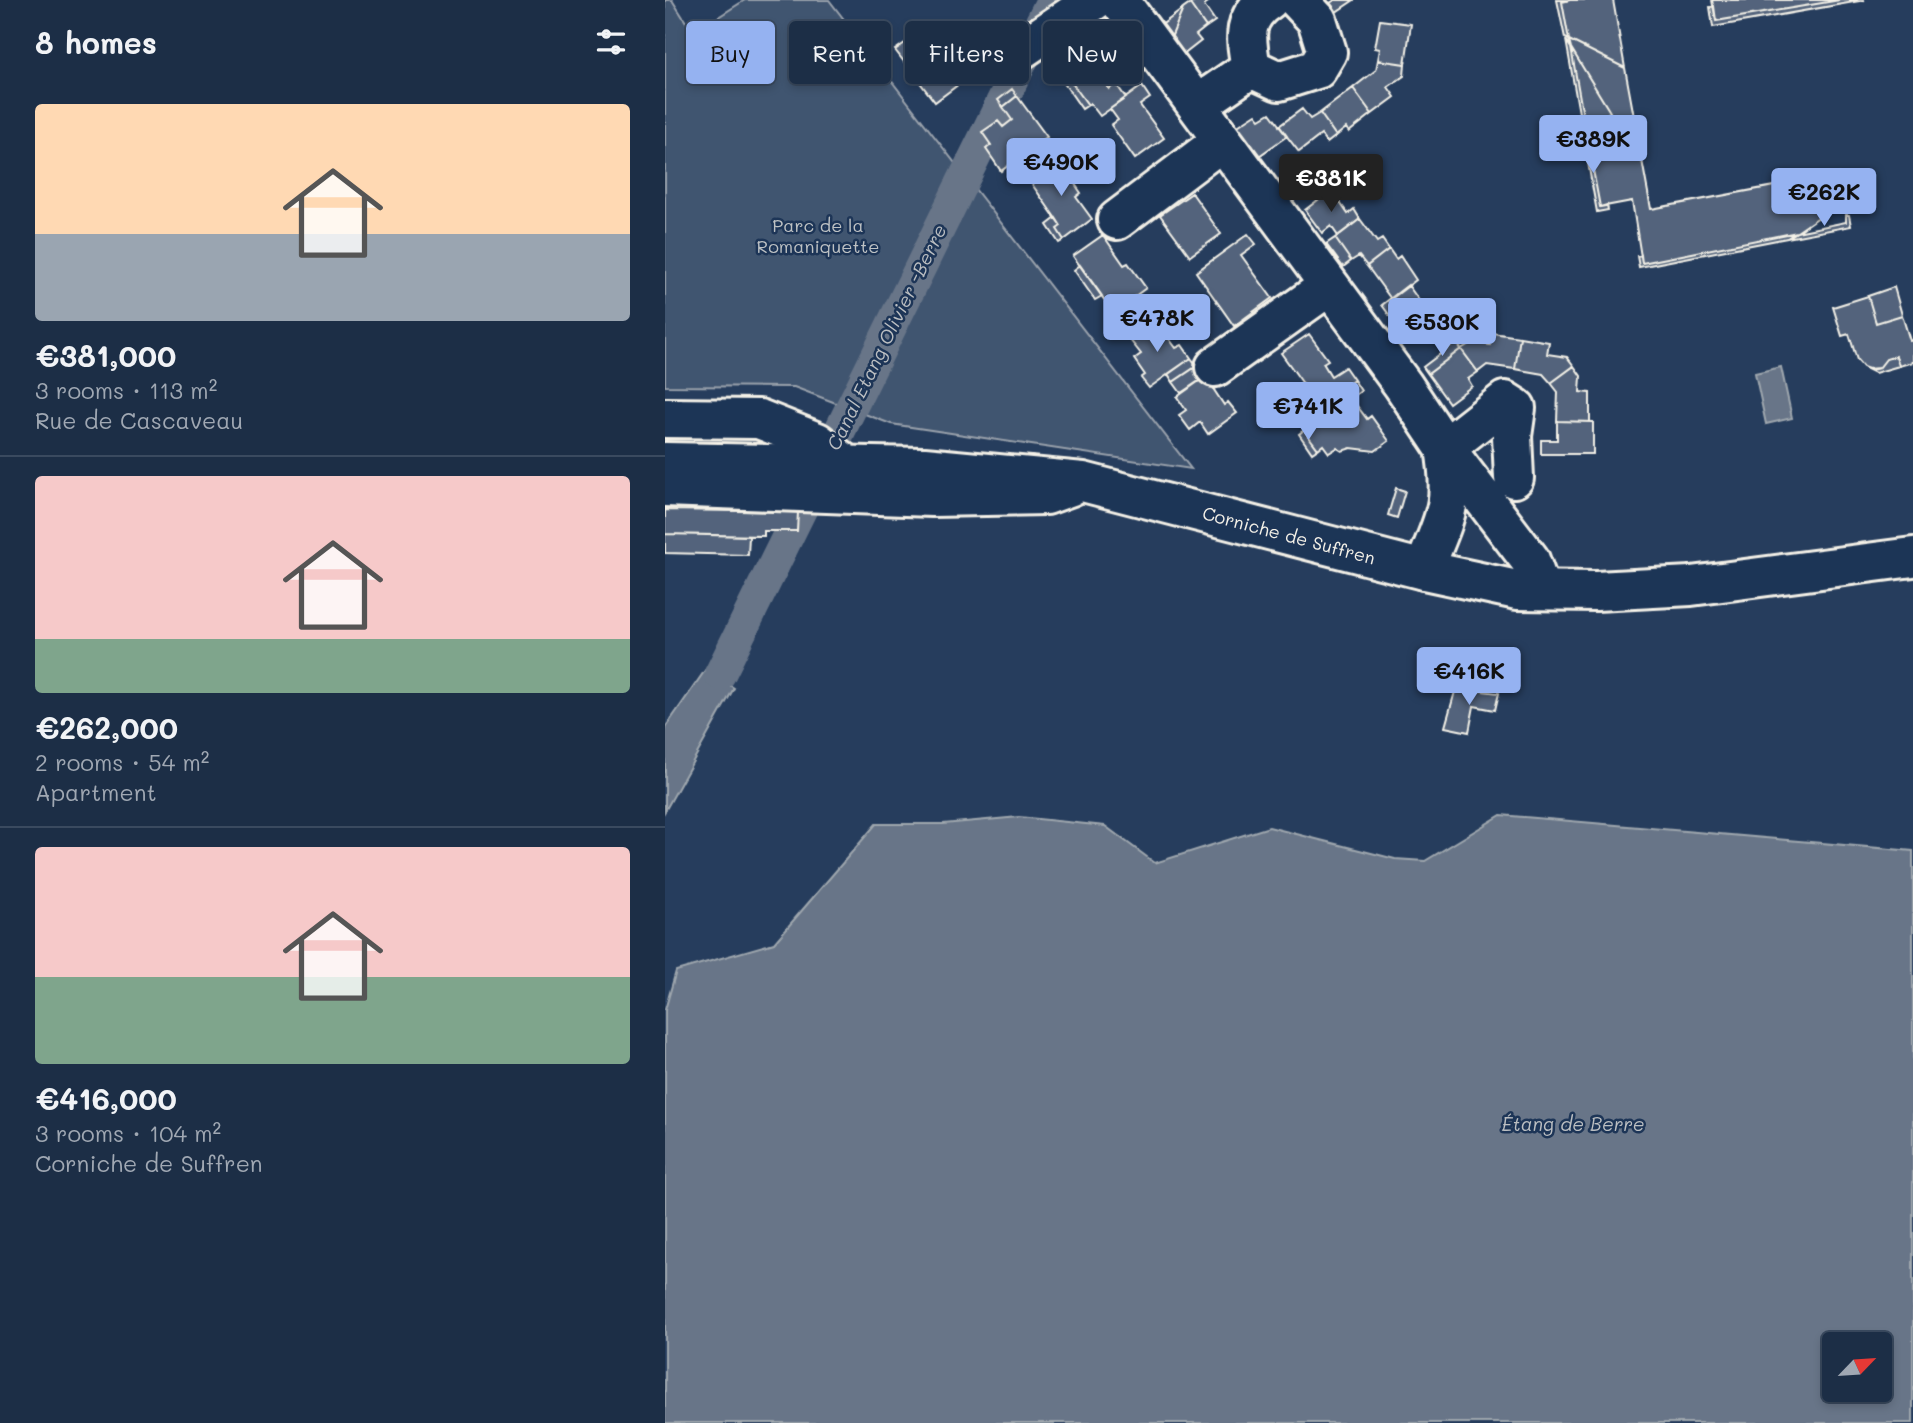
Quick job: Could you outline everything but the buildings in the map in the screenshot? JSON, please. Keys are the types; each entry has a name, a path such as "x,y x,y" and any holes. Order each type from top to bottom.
{"street":[{"path":"1029,44 1095,0"},
{"path":"1119,0 1445,448 1530,560 1541,590"},
{"path":"1251,68 1245,33 1256,8 1269,0"},
{"path":"1251,68 1279,81 1317,69 1327,52 1317,20 1298,0"},
{"path":"1197,105 1251,68"},
{"path":"1117,220 1222,141"},
{"path":"1215,367 1329,286"},
{"path":"1445,448 1505,401 1516,408 1512,436 1514,478"},
{"path":"665,418 758,418 817,442 846,465"},
{"path":"1423,570 1445,521 1450,494 1445,448"},
{"name":"Corniche de Suffren","path":"665,462 925,467 1083,482 1423,570 1517,590 1595,591 1691,586 1913,557"},
{"path":"665,487 981,496 1046,495 1083,482"}],"green space":[{"name":"Parc de la Romaniquette","path":"665,0 672,0 686,22 686,84 775,84 775,21 712,21 745,0 829,0 845,21 789,21 789,84 891,84 891,80 1191,469 891,424 794,387 665,386"}],"water":[{"path":"1781,367 1792,418 1766,424 1755,373"},
{"path":"706,669 734,688 665,811 665,728"},
{"name":"Étang de Berre","path":"1501,815 1913,851 1913,1423 665,1423 665,1010 676,971 774,943 876,824 943,824 1019,817 1105,826 1155,863 1269,827 1395,859 1425,861"}],"waterway":[{"name":"Canal Etang Olivier -Berre","path":"720,674 1052,0"}]}
